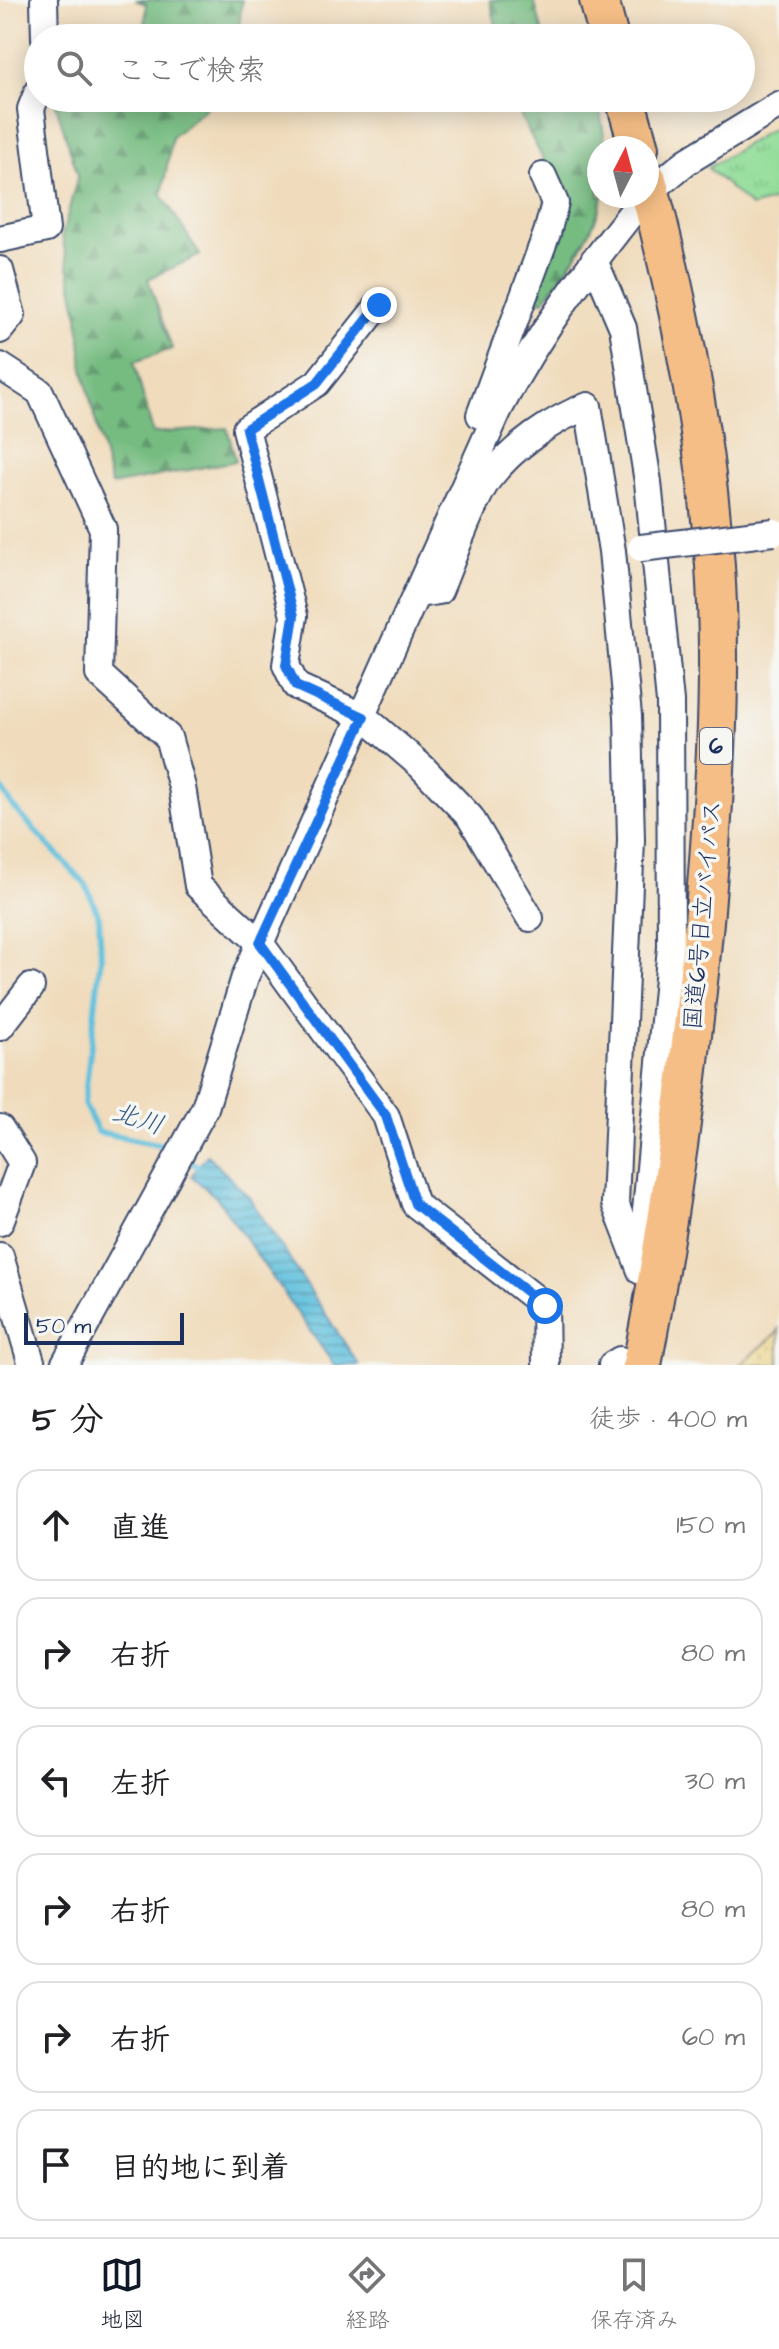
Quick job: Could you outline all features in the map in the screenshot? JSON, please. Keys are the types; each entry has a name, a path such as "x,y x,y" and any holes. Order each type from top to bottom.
{"highway":[{"path":"599,0 605,24"},
{"path":"629,112 636,136"},
{"name":"国道6号日立バイパス","path":"625,1363 654,1303 678,1160 697,990 715,774 718,648 715,564 704,468 687,359 651,208"}],"street":[{"path":"44,0 45,24"},
{"path":"659,182 722,138 779,105"},
{"path":"0,239 46,229 31,112"},
{"path":"481,449 471,440 547,233 555,203 543,176"},
{"path":"64,1365 205,1108 245,977 364,717 481,449 531,348 633,208"},
{"path":"418,594 439,591 488,479 531,438 569,413 588,406 612,551 628,716 631,840 615,1203 641,1271 671,947 670,702 648,482 623,328 594,260"},
{"path":"0,270 12,315 0,330"},
{"path":"379,305 317,383 246,429 294,616 286,665 296,686 364,717 421,766 470,817 530,918"},
{"path":"0,366 40,392 103,529 99,674 168,737 182,787 198,886 260,943 386,1116 415,1204 545,1306 546,1365"},
{"path":"612,551 777,532"},
{"path":"0,1027 31,987"},
{"path":"0,1128 22,1163 0,1222"},
{"path":"0,1256 5,1291 32,1365"}],"green space":[{"path":"135,0 242,0 239,24 145,24 146,4"},
{"path":"490,0 534,0 540,24 496,24"},
{"path":"58,112 201,112 172,137 162,195 200,255 148,279 172,349 134,362 153,433 227,428 236,461 111,485 83,369 78,315 62,236 78,175"},
{"path":"520,112 600,112 604,136 587,136 587,208 600,208 599,211 579,252 543,301 528,296 551,174"},
{"path":"779,124 779,199 751,207 708,168"}],"sand":[{"path":"779,1329 779,1365 740,1365 776,1334"}],"water":[{"path":"207,1155 248,1196 359,1365 334,1365 217,1198 191,1176"}],"waterway":[{"name":"北川","path":"0,786 13,807 86,885 99,917 101,956 84,1104 98,1132 158,1144 173,1152"},
{"name":"北川","path":"183,1158 205,1170"}],"route":[{"path":"379,305 317,383 246,429 294,616 286,665 296,686 364,717 260,943 386,1116 415,1204 545,1306"}]}
